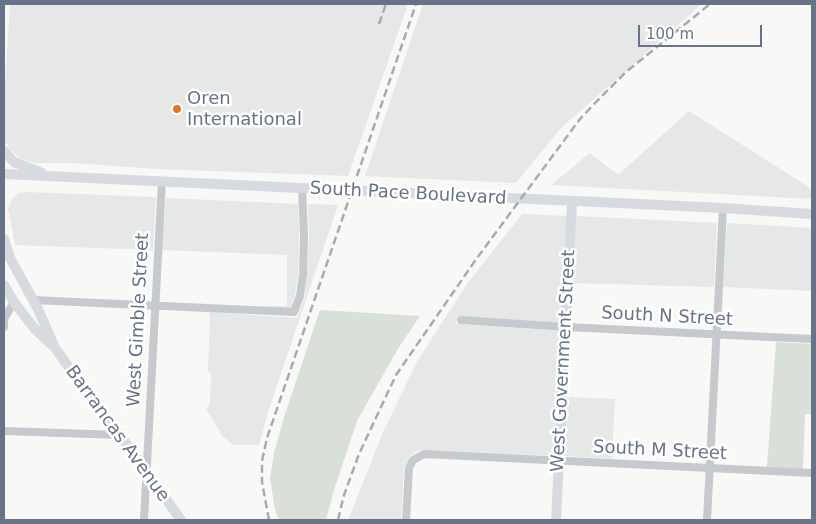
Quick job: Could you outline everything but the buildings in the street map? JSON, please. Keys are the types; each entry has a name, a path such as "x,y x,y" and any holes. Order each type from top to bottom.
{"main road":[{"path":"4,151 9,158 20,164 52,176"},
{"name":"South Pace Boulevard","path":"4,174 723,208 812,214"},
{"name":"West Government Street","path":"556,520 572,202"},
{"name":"Barrancas Avenue","path":"4,238 10,258 55,348 102,413 120,434 180,520"},
{"name":"Barrancas Avenue","path":"4,285 14,302 34,328 55,348"}],"street":[{"name":"West Gimble Street","path":"144,520 148,473 154,306 162,181"},
{"path":"32,300 294,312 300,296 302,275 304,236 302,188"},
{"path":"707,520 723,208"},
{"path":"4,327 4,319 14,302"},
{"name":"South N Street","path":"461,320 812,339"},
{"path":"4,431 120,434"},
{"name":"South M Street","path":"406,520 409,468 416,457 424,454 812,473"}],"shaded area":[{"path":"10,4 408,4 348,176 158,169 73,163 35,163 21,159 10,150 4,140 4,100"},
{"path":"423,4 702,4 560,129 516,183 365,176"},
{"path":"689,111 812,189 812,199 551,185 590,153 618,175"},
{"path":"19,193 156,197 153,250 15,245 8,208 12,199"},
{"path":"166,198 298,204 298,275 291,308 258,306 287,306 287,255 162,250"},
{"path":"308,204 338,205 268,412 259,445 234,445 223,437 206,409 210,404 211,374 208,371 210,312 296,318 298,316 305,297 307,275"},
{"path":"522,214 567,216 562,323 457,316 456,324 561,331 555,456 416,451 410,456 404,468 401,520 348,520 383,432 418,360 467,284"},
{"path":"576,216 717,223 714,287 573,283"},
{"path":"727,223 812,228 812,291 723,287"},
{"path":"320,310 420,316 399,347 357,421 326,520 279,520 275,510 270,478 274,453"},
{"path":"776,342 812,344 812,414 805,414 803,469 767,467"},
{"path":"567,397 615,399 612,459 564,456"}],"railway":[{"path":"379,24 386,4"},
{"path":"269,520 262,482 262,461 267,438 416,4"},
{"path":"338,520 344,495 359,454 396,375 477,258 580,119 626,72 710,4"}],"place":[{"name":"Oren International","path":"177,109"}]}
